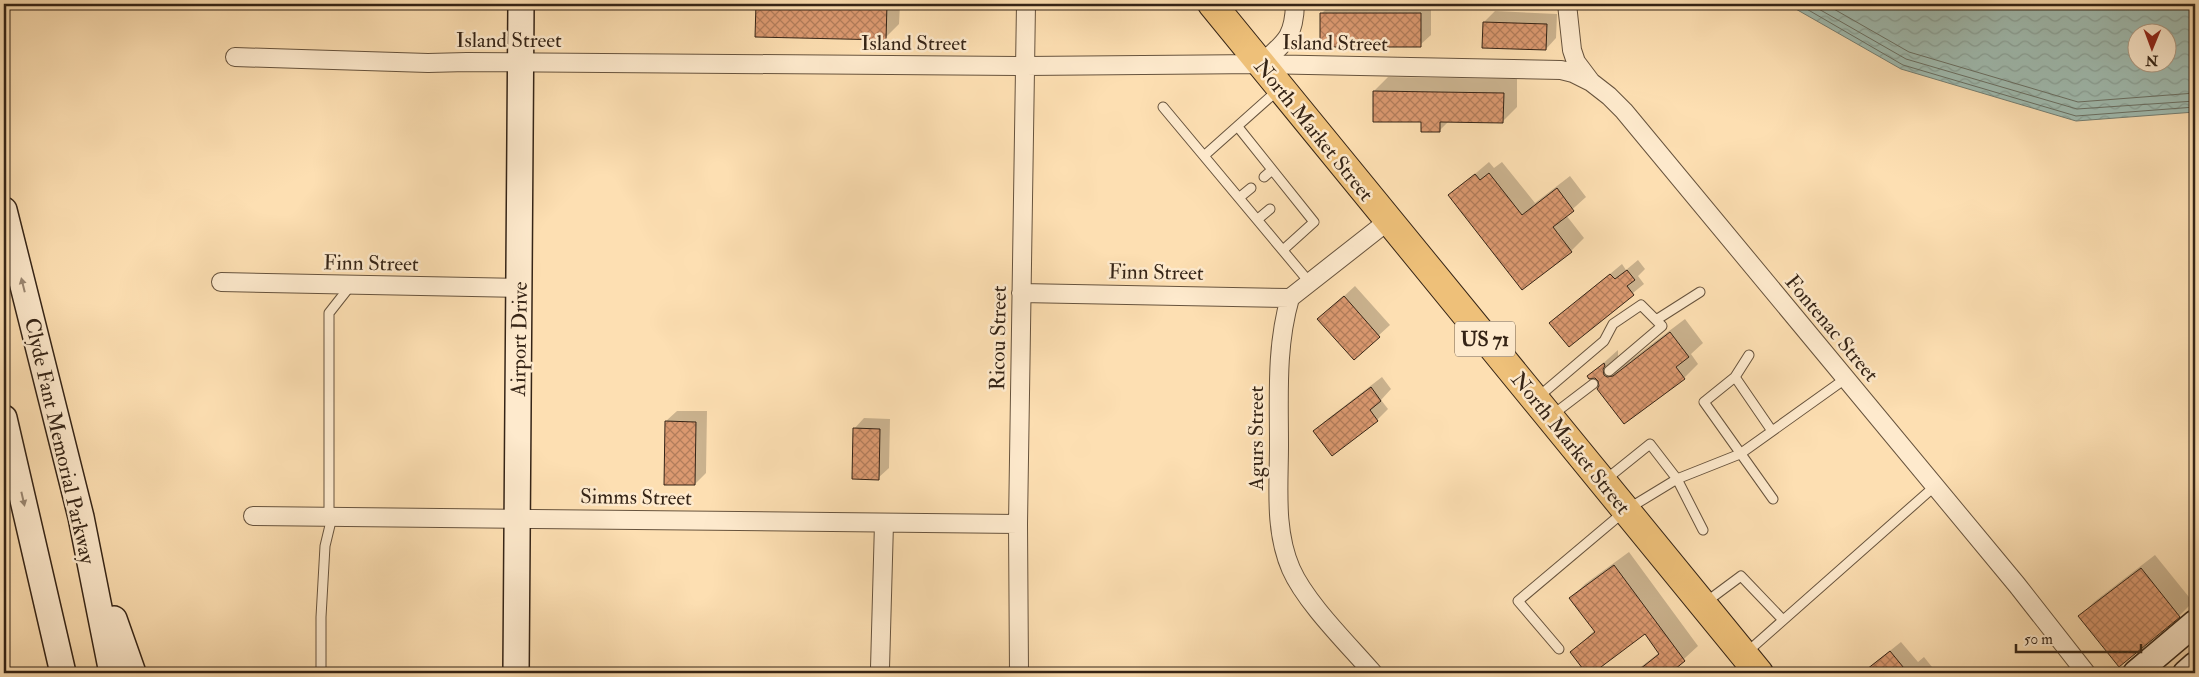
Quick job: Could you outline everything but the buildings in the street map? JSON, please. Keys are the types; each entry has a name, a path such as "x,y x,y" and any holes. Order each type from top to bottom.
{"main road":[{"name":"North Market Street","path":"1212,4 1751,664"}],"street":[{"name":"Airport Drive","path":"516,673 521,4"},
{"name":"Ricou Street","path":"1019,673 1018,524 1026,4"},
{"path":"1261,64 1291,35 1295,21 1295,4"},
{"name":"Fontenac Street","path":"1568,4 1572,50 1576,62 1591,82 1624,111 2017,585 2086,673"},
{"name":"Island Street","path":"235,58 428,63 1025,66 1261,64 1561,70 1573,73 1591,82"},
{"name":"Clyde Fant Memorial Parkway","path":"4,210 81,517 112,673"},
{"path":"1290,298 1388,221"},
{"name":"Finn Street","path":"221,282 520,288"},
{"name":"Finn Street","path":"1021,293 1290,298"},
{"name":"Agurs Street","path":"1290,298 1284,317 1279,357 1279,509 1284,547 1290,567 1304,592 1373,673"},
{"path":"4,418 63,673"},
{"name":"Simms Street","path":"254,516 1018,524"},
{"path":"81,517 133,673"},
{"path":"879,671 884,523"},
{"path":"2136,673 2195,623"},
{"path":"2186,673 2195,665"}],"lane":[{"path":"1205,156 1280,88"},
{"path":"1163,107 1310,283"},
{"path":"1238,127 1272,170 1287,196 1314,222 1283,250"},
{"path":"1264,176 1272,170"},
{"path":"1240,197 1251,188"},
{"path":"1258,219 1270,209"},
{"path":"321,673 321,617 325,546 330,517 329,314 351,285"},
{"path":"1656,320 1700,292"},
{"path":"1542,408 1604,341 1613,324 1641,305 1662,326 1609,371"},
{"path":"1749,355 1735,377 1704,402 1773,499"},
{"path":"1735,377 1772,431"},
{"path":"1559,649 1518,600 1626,510 1677,479 1740,454 1845,378"},
{"path":"1542,408 1593,384"},
{"path":"1602,482 1650,444 1677,479 1703,530"},
{"path":"1751,664 1783,620 1935,486"},
{"path":"1702,604 1741,576 1783,620"}],"water":[{"path":"1787,4 2195,4 2195,112 2076,121 1901,69"}]}
